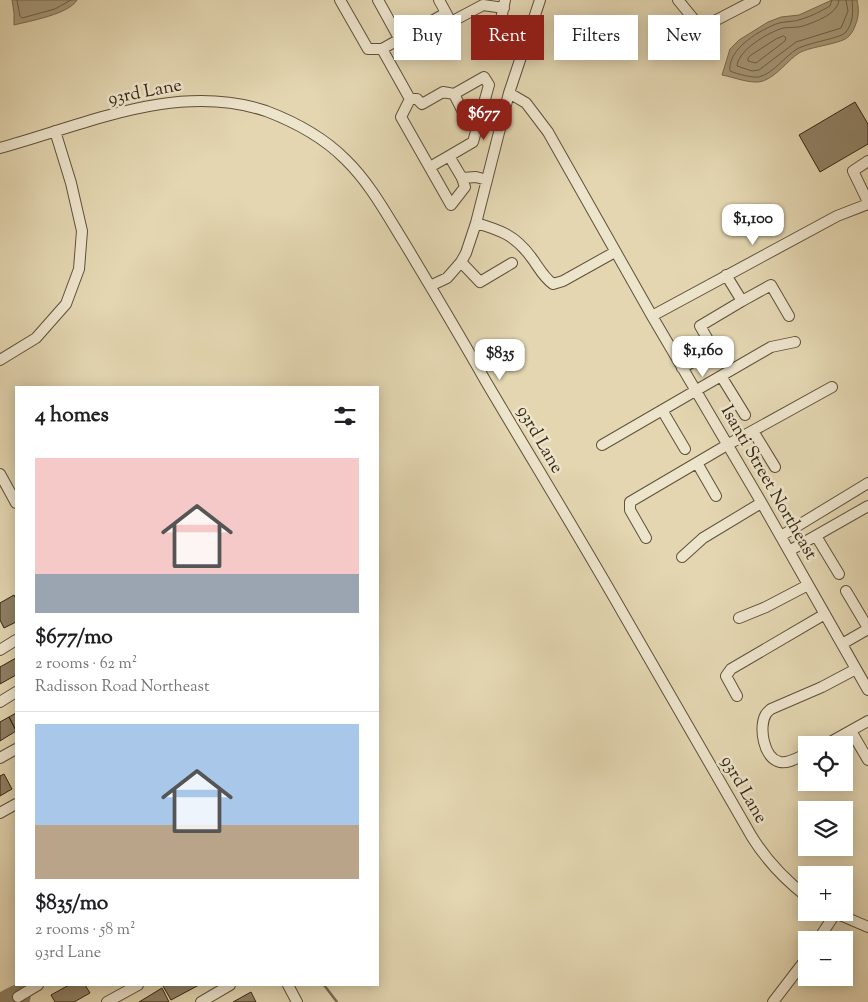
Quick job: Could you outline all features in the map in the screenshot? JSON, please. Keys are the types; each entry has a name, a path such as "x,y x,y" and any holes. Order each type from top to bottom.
{"street":[{"path":"340,0 368,49 382,49 394,41"},
{"path":"378,0 394,29"},
{"path":"439,0 450,22 483,4 504,4"},
{"path":"535,15 540,0"},
{"path":"678,0 701,28 755,0"},
{"path":"442,15 446,13"},
{"path":"382,49 410,99"},
{"path":"430,286 447,278 461,262 476,223 520,60"},
{"path":"410,99 417,99 422,104 443,92 454,94 484,77 489,85 473,142 430,167"},
{"name":"Isanti Street Northeast","path":"510,93 526,103 548,132 615,252 868,690"},
{"path":"454,94 468,120 478,124"},
{"path":"410,99 400,117 451,205 465,187 449,156"},
{"name":"93rd Lane","path":"0,148 152,105 176,101 230,103 264,111 284,118 315,135 346,159 379,202 430,286 623,613 752,837 768,861 798,889"},
{"path":"0,360 36,338 66,304 79,269 82,231 71,183 55,131"},
{"name":"93rd Lane","path":"0,142 55,131"},
{"path":"652,316 838,216 868,203 853,171 868,162"},
{"path":"462,178 476,177 487,180"},
{"path":"476,223 500,230 512,237 530,256 546,280 553,284 615,252"},
{"path":"461,262 480,282 512,263"},
{"path":"726,275 742,301"},
{"path":"682,368 714,350 700,326 770,285 789,316"},
{"path":"602,445 771,347 795,342"},
{"path":"721,376 745,415"},
{"path":"646,538 630,510 630,502 832,388"},
{"path":"662,410 685,449"},
{"path":"754,431 774,467"},
{"path":"697,463 716,496"},
{"path":"0,474 15,501"},
{"path":"780,536 868,483"},
{"path":"682,557 703,538 761,503"},
{"path":"789,551 868,506"},
{"path":"816,536 839,574"},
{"path":"739,618 766,607 808,585"},
{"path":"842,644 868,628 846,591"},
{"path":"736,696 726,676 730,669 825,614"},
{"path":"0,650 15,641"},
{"path":"798,757 785,762 778,762 771,757 763,736 763,724 766,714 771,709 822,688 856,669"},
{"path":"0,702 15,693"},
{"path":"842,736 868,721"},
{"path":"851,731 868,760"},
{"path":"0,758 15,750"},
{"path":"0,813 15,805"},
{"path":"853,921 868,927"},
{"path":"773,1002 798,969"},
{"path":"18,997 36,986"},
{"path":"107,1002 136,986"},
{"path":"200,1002 228,986"},
{"path":"289,986 297,1002"}],"water":[{"path":"12,0 77,0 73,5 58,13 14,25"},
{"path":"832,0 857,0 857,19 853,31 846,39 799,53 773,76 763,81 749,81 722,75 730,49 739,40 768,22 781,17 799,15"}],"building":[{"path":"855,102 868,124 868,144 820,172 799,135"},
{"path":"14,595 15,597 15,622 4,628 0,620 0,603"},
{"path":"15,659 15,676 0,684 0,667"},
{"path":"15,714 15,728 9,717"},
{"path":"9,717 15,732 0,741 0,722"},
{"path":"4,774 12,789 0,796 0,776"},
{"path":"67,986 86,986 90,993 74,1002 55,1002 51,995"},
{"path":"163,986 197,986 171,1000"},
{"path":"162,988 169,1002 139,1002"},
{"path":"251,992 256,1002 233,1002"}],"waterway":[{"path":"325,986 337,1002"}],"taxiway":[{"path":"8,1002 18,997"}]}
